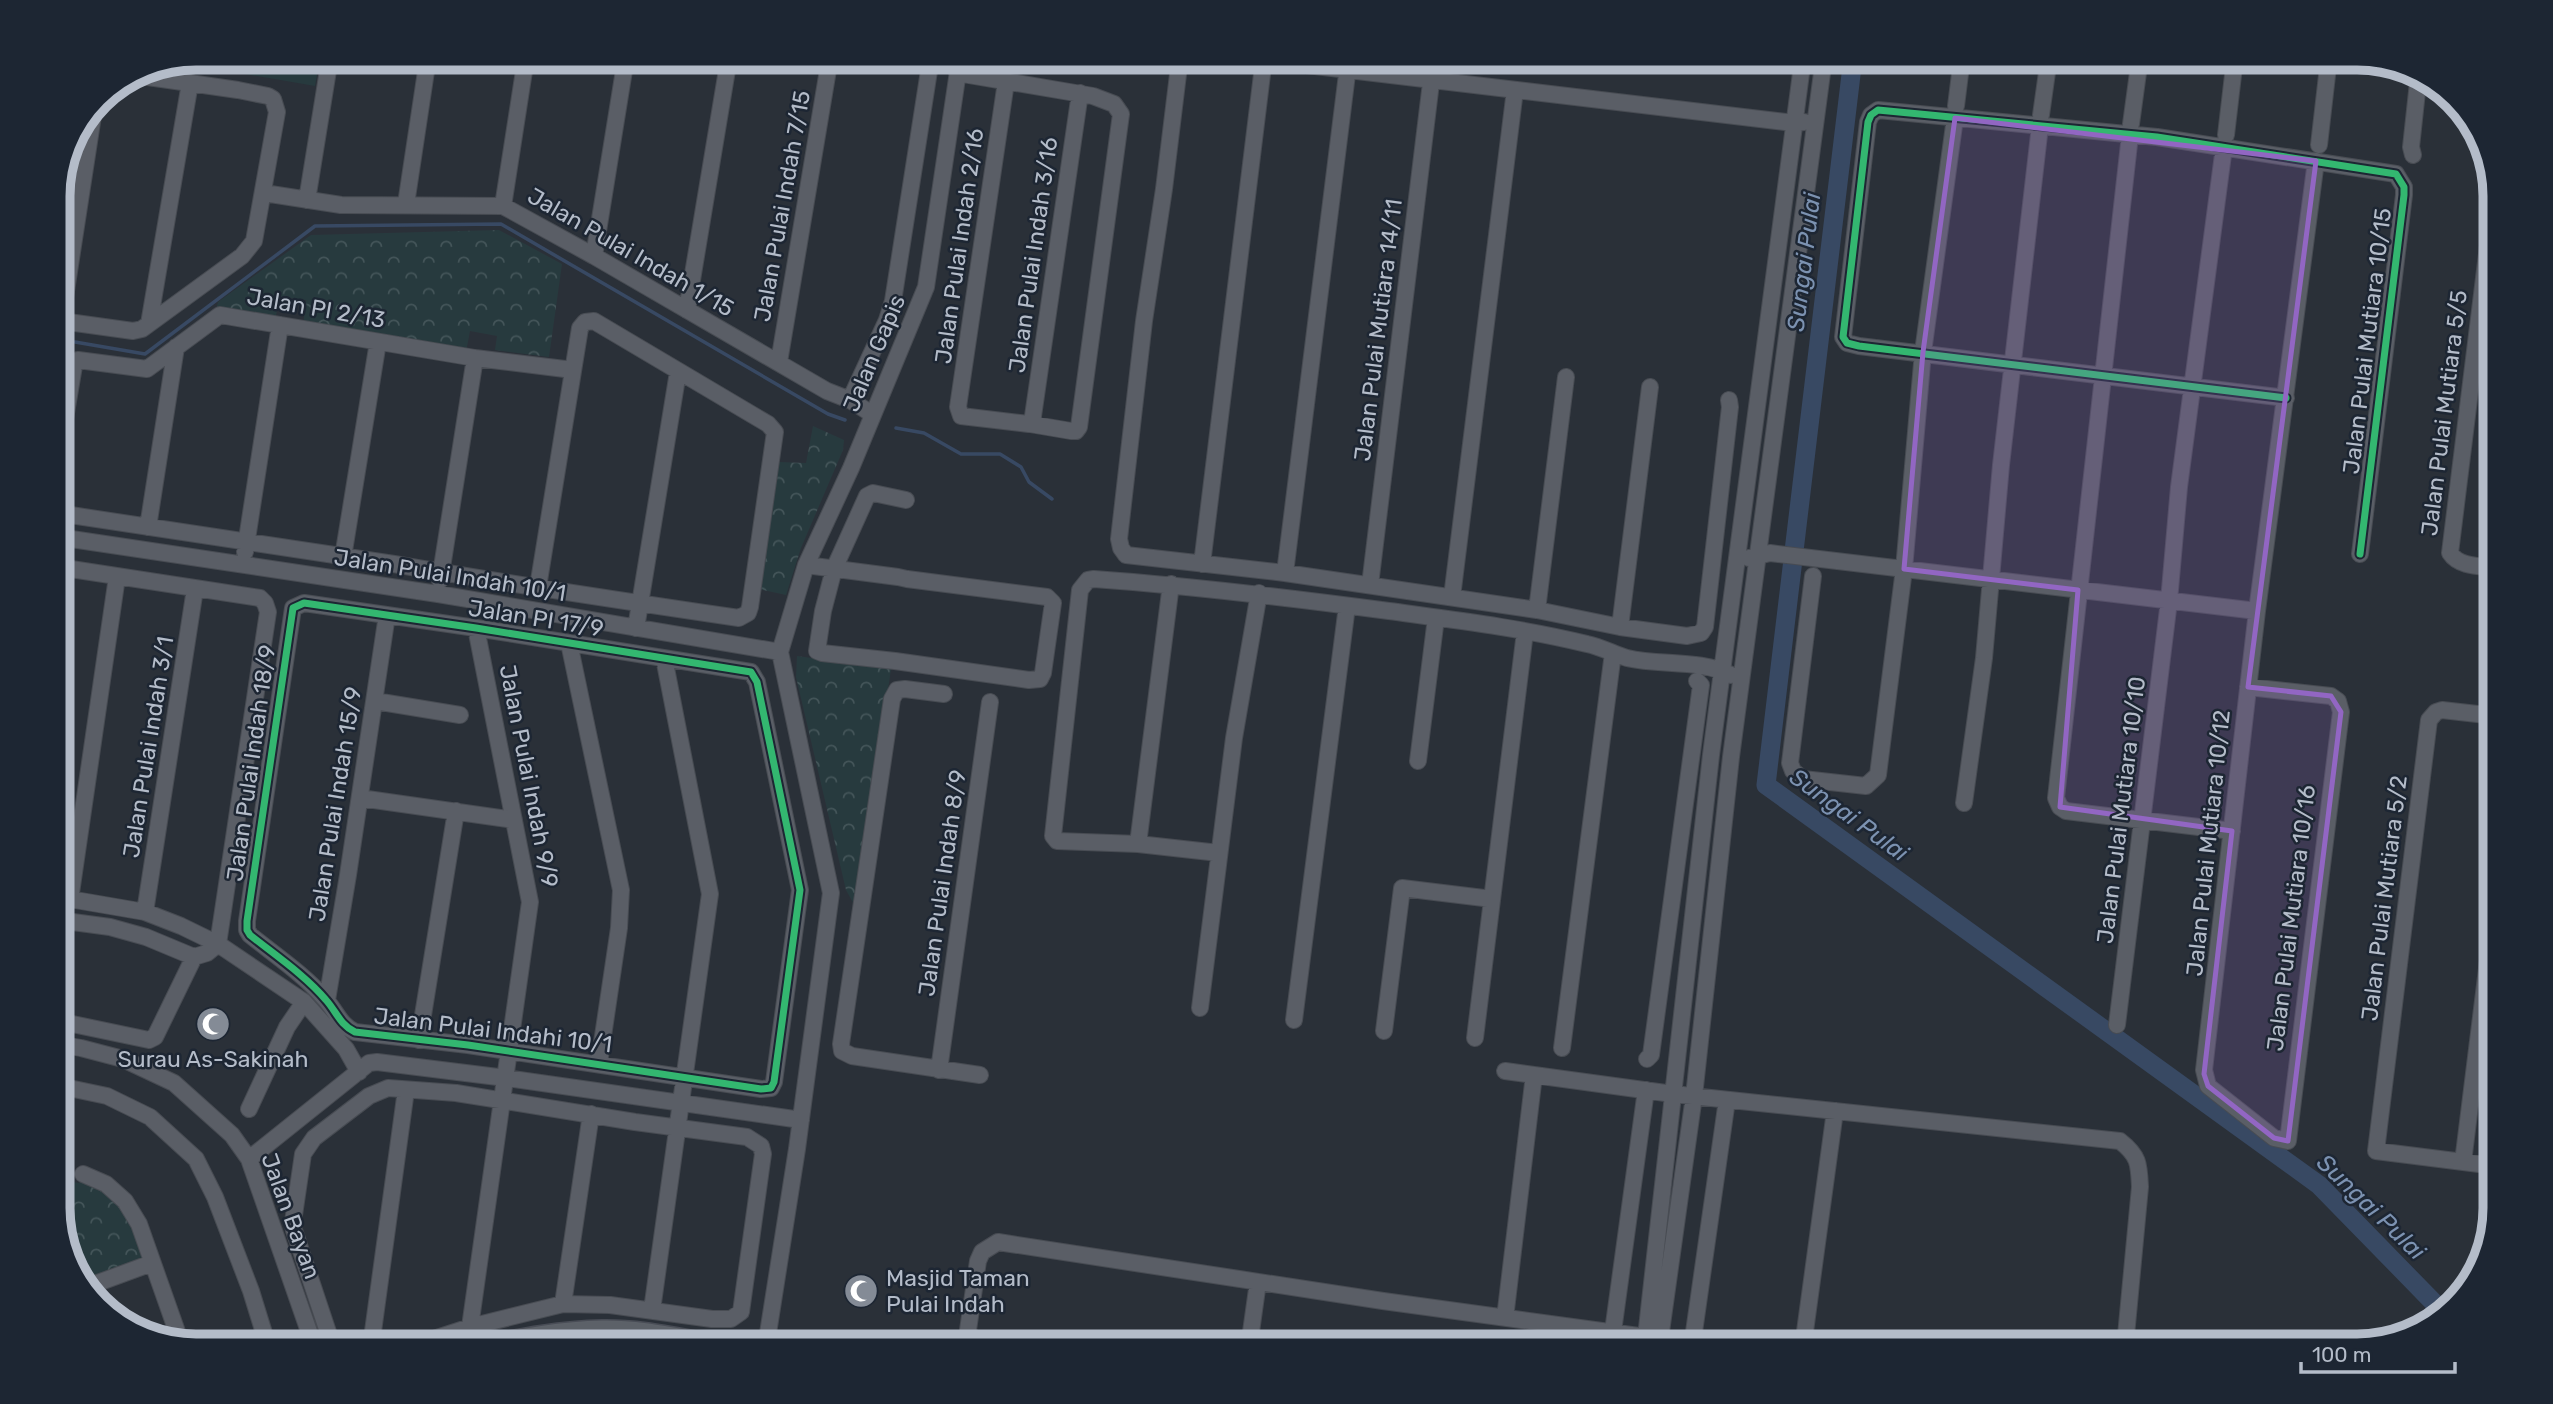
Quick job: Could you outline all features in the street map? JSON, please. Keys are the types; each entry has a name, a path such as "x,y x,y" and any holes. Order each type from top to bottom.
{"main road":[{"path":"549,1334 603,1330 648,1334"}],"street":[{"path":"307,200 328,70"},
{"path":"405,204 426,70"},
{"path":"503,206 524,70"},
{"path":"594,256 623,70"},
{"path":"687,310 727,70"},
{"name":"Jalan Pulai Indah 7/15","path":"779,362 828,70"},
{"path":"850,400 893,301 929,70"},
{"name":"Jalan Gapis","path":"780,652 806,565 852,468 926,287 958,70"},
{"path":"971,70 1006,82 1080,93 1114,104 1121,114 1079,427 1076,431 1071,431 1031,424"},
{"path":"1179,70 1144,321 1119,539 1121,548 1130,557 1370,585 1687,636 1702,633 1729,400"},
{"path":"1202,564 1263,70"},
{"path":"1285,573 1347,70"},
{"path":"1380,70 1432,80 1794,123 1811,118 1821,86"},
{"name":"Jalan Pulai Mutiara 14/11","path":"1370,585 1433,70"},
{"path":"1651,1334 1673,1094 1719,700 1801,70"},
{"path":"1652,1334 1694,1096 1741,683 1764,554 1823,70"},
{"path":"1813,576 1790,763 1793,771 1803,779 1866,786 1878,775 1904,569 1923,352 1960,70"},
{"path":"1964,803 1992,580 2001,465 2047,70"},
{"path":"2138,70 2056,798 2060,807 2066,811 2232,831"},
{"name":"Jalan Pulai Mutiara 10/10","path":"2118,1025 2192,386 2234,70"},
{"path":"2319,145 2328,70"},
{"path":"70,322 133,331 149,324 249,249 254,241 264,193 276,104 268,96 154,78"},
{"name":"Jalan Pulai Indah 2/16","path":"1006,82 958,407 961,416 1031,424"},
{"path":"149,324 190,83"},
{"path":"2413,155 2411,147 2418,86"},
{"path":"1452,597 1515,90"},
{"name":"Jalan Pulai Indah 3/16","path":"1031,424 1080,93"},
{"path":"2286,398 1859,346 1847,342 1843,337 1868,122 1871,115 1878,110 1955,112 2225,141 2315,161"},
{"path":"70,263 92,125"},
{"name":"Jalan Pulai Mutiara 10/12","path":"2205,1080 2256,611 2315,161"},
{"name":"Jalan Pulai Mutiara 10/15","path":"2315,161 2396,174 2403,187 2360,554"},
{"name":"Jalan Pulai Indah 1/15","path":"264,193 341,205 503,206 872,414"},
{"name":"Jalan Pulai Mutiara 5/5","path":"2483,286 2450,553 2463,564 2483,566"},
{"name":"Jalan PI 2/13","path":"70,390 74,366 80,358 147,369 219,315 475,358 573,370"},
{"path":"70,513 148,527 739,618 748,613 750,607 775,432 768,424 594,321 585,323 580,328 538,587"},
{"path":"243,565 280,325"},
{"path":"343,557 378,342"},
{"path":"148,527 176,347"},
{"path":"438,594 475,358"},
{"path":"636,628 678,372"},
{"path":"1537,610 1566,377"},
{"path":"1620,627 1650,387"},
{"path":"806,565 834,569 1047,597 1053,603 1040,679 1029,680 817,651 816,645 834,569 869,495 873,493 906,500"},
{"name":"Jalan Pulai Indah 10/1","path":"70,539 438,594 780,652"},
{"path":"1737,565 1764,554 2256,611"},
{"path":"70,570 260,598 268,611 218,944 207,953 194,957 146,937 110,927 70,922"},
{"path":"70,863 117,577"},
{"path":"1219,853 1138,844 1057,841 1053,836 1080,590 1088,580 1171,584 1259,593 1586,643 1630,659 1709,678 1719,700"},
{"path":"1138,844 1171,584"},
{"name":"Jalan Pulai Indah 3/1","path":"145,912 195,589"},
{"path":"1200,1008 1234,738 1259,593"},
{"name":"Jalan PI 17/9","path":"304,603 744,670 751,673 757,682"},
{"name":"Jalan Pulai Indah 18/9","path":"250,935 247,921 293,608 304,603"},
{"path":"1294,1020 1347,606"},
{"name":"Jalan Pulai Indah 15/9","path":"327,1000 387,615"},
{"path":"1418,761 1436,618"},
{"name":"Jalan Pulai Indah 9/9","path":"470,1327 530,902 476,628"},
{"path":"1475,1038 1525,632"},
{"path":"569,643 621,890 619,928 599,1063"},
{"path":"1696,673 1726,646"},
{"path":"768,1334 831,893 780,652"},
{"path":"1562,1048 1613,653"},
{"path":"652,1310 710,894 664,659"},
{"path":"1696,673 1723,671 1741,683"},
{"path":"1647,1059 1651,1055 1701,685 1696,673"},
{"name":"Jalan Pulai Indahi 10/1","path":"250,935 327,1000 347,1029 355,1032 599,1063 761,1089 771,1088 800,890 757,682"},
{"name":"Jalan Pulai Mutiara 10/16","path":"2205,1080 2208,1086 2274,1138 2288,1141 2341,712 2338,701 2331,696 2248,687"},
{"path":"944,694 905,689 894,694 841,1037 842,1051 852,1056 980,1075"},
{"path":"375,701 460,715"},
{"name":"Jalan Pulai Indah 8/9","path":"939,1070 990,702"},
{"name":"Jalan Pulai Mutiara 5/2","path":"2463,1162 2376,1151 2429,720 2442,710 2483,715"},
{"path":"360,798 514,820"},
{"path":"419,1040 456,811"},
{"path":"1384,1031 1402,888 1492,899"},
{"path":"70,900 145,912 218,944 304,1002 346,1049 359,1072"},
{"path":"824,953 854,959"},
{"path":"70,1023 149,1040 155,1037 194,957"},
{"path":"2483,1001 2463,1162 2483,1164"},
{"path":"249,1109 287,1027 304,1002"},
{"name":"Jalan Bayan","path":"70,1046 124,1059 174,1083 232,1135 248,1159 310,1334"},
{"path":"248,1159 369,1063 377,1062 506,1077 800,1120"},
{"path":"1505,1071 1673,1094 2120,1141 2132,1151 2139,1164 2140,1187 2126,1334"},
{"path":"1505,1318 1534,1075"},
{"path":"70,1088 107,1096 150,1117 196,1159 215,1197 264,1334"},
{"path":"329,1334 294,1230 303,1154 321,1132 369,1096 388,1088 502,1100 747,1136 761,1146 763,1154 741,1312 732,1319 610,1305 563,1304 449,1334"},
{"path":"373,1334 406,1090"},
{"path":"1613,1334 1646,1090"},
{"path":"1694,1334 1727,1100"},
{"path":"1805,1334 1835,1111"},
{"path":"563,1304 591,1114"},
{"path":"83,1174 106,1184 125,1201 139,1224 175,1332"},
{"path":"970,1334 968,1330 978,1261 982,1252 998,1242 1505,1318 1587,1334"},
{"path":"95,1284 152,1263"},
{"path":"1251,1334 1258,1282"}],"highlighted area":[{"path":"1955,118 2316,161 2248,687 2331,696 2341,712 2288,1141 2274,1138 2208,1086 2204,1074 2232,831 2060,807 2078,590 1904,569 1923,352"}],"green space":[{"path":"221,70 318,70 315,86"},
{"path":"499,230 562,264 549,357 495,350 497,336 470,331 466,352 303,326 306,300 280,297 275,320 216,311 218,302 311,235"},
{"path":"813,426 844,440 843,450 801,548 786,595 759,589 779,462 806,463"},
{"path":"797,656 891,669 856,908 846,890 796,677"},
{"path":"83,1181 116,1203 133,1230 144,1256 141,1262 92,1280 83,1264 72,1232 70,1182"}],"waterway":[{"name":"Sungai Pulai","path":"1852,70 1766,785 2319,1185 2437,1306"},
{"path":"75,342 145,354 315,226 501,224 828,414 845,420"},
{"path":"896,428 924,433 961,454 1000,454 1021,467 1029,482 1052,499"}],"cycle path":[{"path":"2286,398 1847,343 1843,337 1868,122 1871,115 1878,110 2157,137 2396,174 2404,187 2404,195 2360,554"},
{"path":"304,603 751,672 757,682 800,890 771,1088 761,1089 468,1045 355,1032 342,1022 309,983 250,935 247,921 293,608 304,603"}],"place":[{"name":"Surau As-Sakinah","path":"213,1024"},
{"name":"Masjid Taman Pulai Indah","path":"861,1291"}]}
